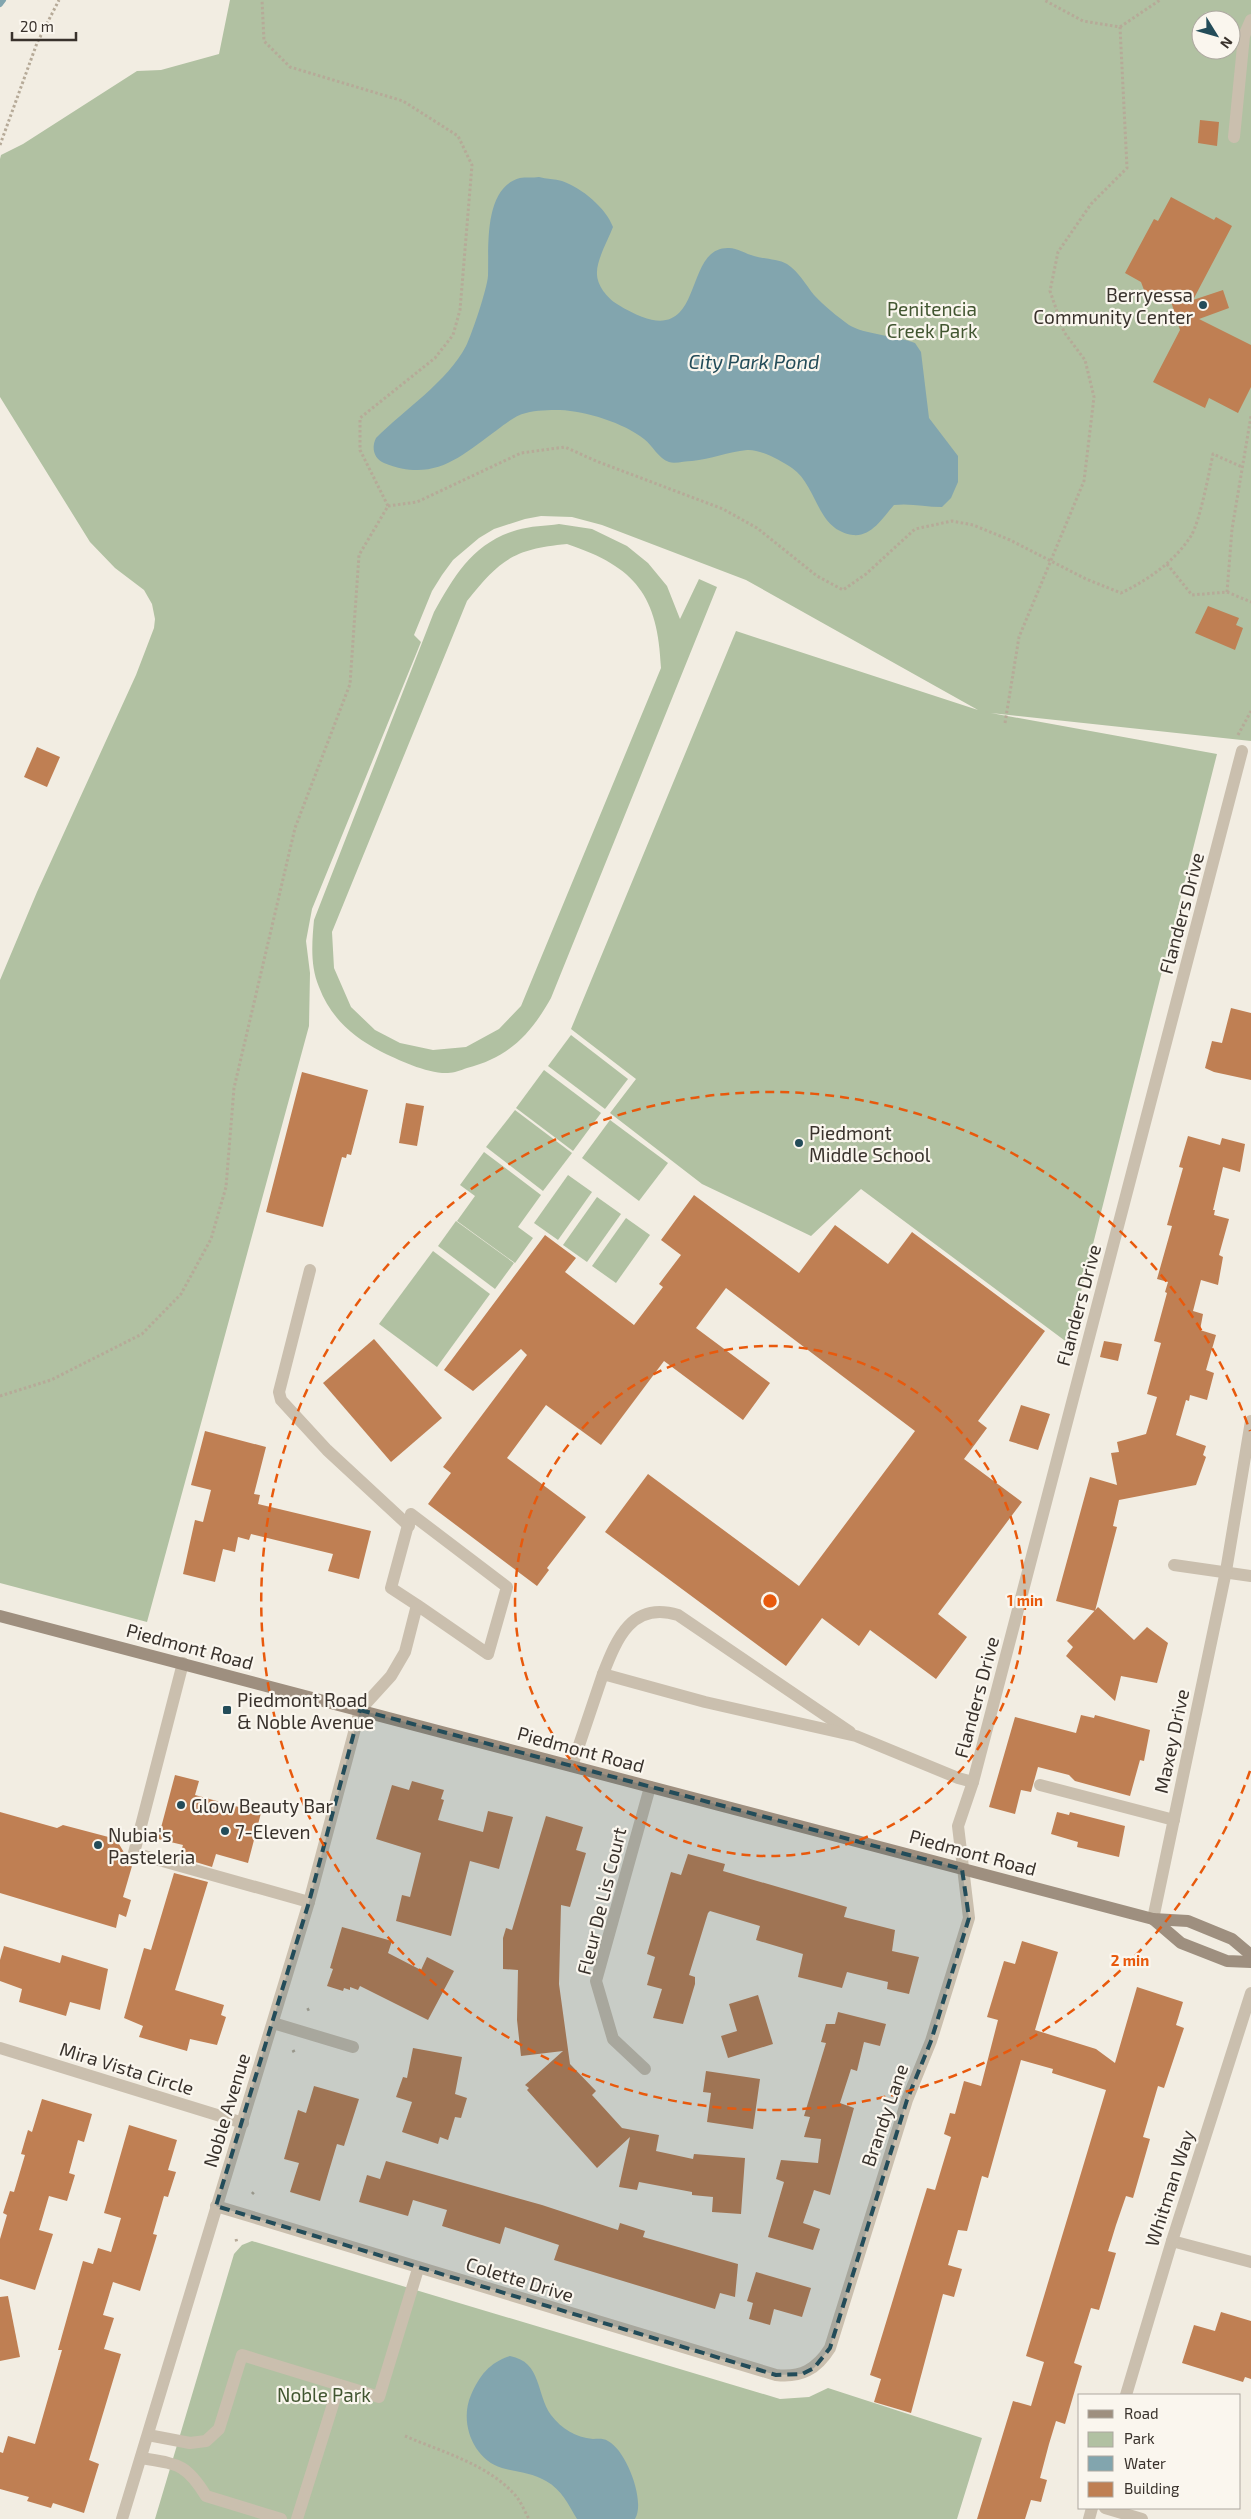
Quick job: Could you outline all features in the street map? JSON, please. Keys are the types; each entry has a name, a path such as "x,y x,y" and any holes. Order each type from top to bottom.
{"main road":[{"name":"Piedmont Road","path":"0,1616 1153,1919 1188,1921 1232,1939 1251,1955"},
{"name":"Piedmont Road","path":"1153,1919 1181,1943 1227,1961 1251,1962"}],"street":[{"path":"1234,137 1244,36 1251,20"},
{"name":"Flanders Drive","path":"962,1869 958,1826 973,1782 1242,751"},
{"path":"310,1270 279,1392 281,1400 327,1450 408,1526"},
{"name":"Maxey Drive","path":"1153,1919 1226,1571 1251,1421"},
{"path":"412,1514 507,1587 488,1654 417,1605 392,1588 412,1514"},
{"path":"1174,1565 1251,1576"},
{"path":"360,1710 391,1676 405,1652 417,1605"},
{"path":"572,1766 602,1674 615,1643 628,1624 650,1612 668,1612 678,1615 856,1736"},
{"path":"183,1664 134,1852 309,1902"},
{"path":"602,1674 705,1702 856,1736 958,1778 973,1782"},
{"name":"Noble Avenue","path":"122,2519 309,1902 360,1710"},
{"path":"1040,1785 1174,1820"},
{"name":"Fleur De Lis Court","path":"645,2069 612,2039 596,1981 650,1787"},
{"name":"Brandy Lane","path":"814,2368 830,2348 906,2100 931,2041 969,1918 962,1869"},
{"name":"Whitman Way","path":"1126,2394 1172,2241 1251,1992"},
{"path":"273,2023 353,2047"},
{"name":"Mira Vista Circle","path":"0,2048 242,2123"},
{"name":"Colette Drive","path":"216,2206 418,2269 776,2375 796,2375 814,2368"},
{"path":"1172,2241 1251,2262"},
{"path":"148,2435 190,2443 206,2441 219,2429 242,2355 379,2397 418,2269"},
{"path":"297,2519 340,2385"},
{"path":"141,2458 180,2466 194,2476 206,2496 281,2519"},
{"path":"1108,2509 1142,2519"}],"path":[{"path":"0,145 37,43 59,0"},
{"path":"262,0 264,42 290,67 403,101 458,136 472,165 460,310 453,336 435,358 360,418 360,450 388,506"},
{"path":"1044,0 1083,21 1120,27 1160,0"},
{"path":"1005,723 1019,637 1084,481 1094,397 1085,360 1064,332 1050,291 1058,252 1091,204 1127,168 1120,27"},
{"path":"1227,592 1232,529 1251,416"},
{"path":"388,506 417,502 520,453 565,447 596,461 723,509 757,528 817,576 843,590 866,574 915,529 952,521 982,528 1120,593 1145,581 1167,564 1192,535 1214,454 1242,467"},
{"path":"0,1396 51,1380 142,1334 181,1294 212,1239 226,1187 234,1088 295,828 350,684 359,555 388,506"},
{"path":"1167,564 1192,595 1227,592 1251,602"},
{"path":"1234,740 1251,711"},
{"path":"405,2436 476,2466 498,2480 516,2496 529,2519"}],"highlighted area":[{"path":"360,1710 962,1869 969,1918 931,2041 907,2100 830,2348 814,2368 802,2374 776,2375 216,2206 309,1902"}],"green space":[{"name":"Penitencia Creek Park","path":"230,0 1251,0 1251,741 991,713 1217,754 1068,1343 861,1189 811,1236 702,1184 610,1113 636,1079 571,1029 736,631 978,710 746,580 602,525 572,517 541,516 525,519 494,529 479,538 453,560 432,591 414,635 421,642 312,909 306,941 310,973 309,1026 147,1622 0,1583 0,980 37,892 136,675 154,628 155,619 152,604 144,590 115,568 90,542 0,397 0,159 1,155 23,144 137,71 161,70 219,54"},
{"path":"559,524 592,529 627,546 648,563 667,586 680,619 699,579 717,587 551,998 535,1023 517,1043 495,1058 455,1072 440,1073 422,1069 387,1055 370,1045 343,1025 329,1008 314,971 312,945 314,920 434,612 450,585 467,562 488,543 517,530","holes":["567,544 591,553 626,574 639,588 648,603 655,621 661,668 521,1006 499,1029 466,1047 433,1050 400,1043 375,1030 351,1007 334,968 332,932 467,601 499,566 520,553"]},
{"path":"571,1035 628,1079 605,1109 548,1066"},
{"path":"544,1070 601,1113 573,1151 516,1108"},
{"path":"515,1110 572,1153 543,1191 486,1147"},
{"path":"610,1120 668,1163 639,1201 582,1158"},
{"path":"484,1152 541,1195 518,1227 533,1238 515,1263 457,1221 475,1196 460,1185"},
{"path":"568,1175 592,1192 558,1240 534,1223"},
{"path":"597,1197 621,1214 587,1262 563,1245"},
{"path":"626,1218 650,1235 616,1283 592,1266"},
{"path":"456,1221 514,1263 495,1289 438,1246"},
{"path":"433,1251 490,1294 437,1367 379,1324"},
{"name":"Noble Park","path":"252,2241 780,2399 809,2397 828,2388 982,2438 957,2519 155,2519 234,2254 242,2245"}],"water":[{"name":"City Park Pond","path":"539,177 570,184 585,194 605,213 613,227 598,263 597,278 603,291 613,301 647,318 667,320 680,312 689,297 703,264 713,252 732,248 754,256 787,264 799,275 818,299 849,325 863,331 915,343 921,352 929,418 958,456 958,482 951,498 942,507 894,505 872,529 860,535 853,535 841,531 832,525 824,516 801,476 792,468 771,456 758,451 747,450 699,460 671,463 662,458 644,439 626,428 593,415 560,410 534,411 522,414 458,458 432,468 418,470 402,468 384,463 378,459 374,453 376,438 437,383 458,359 466,346 487,282 490,220 500,194 508,184 520,178"},
{"path":"510,2356 520,2359 528,2365 537,2380 546,2407 551,2415 569,2432 593,2439 606,2440 615,2446 627,2465 636,2489 638,2511 635,2519 577,2519 564,2498 552,2485 536,2476 502,2468 483,2457 476,2448 468,2428 468,2406 471,2395 478,2381 491,2366"}],"building":[{"path":"1200,120 1219,122 1217,146 1198,143"},
{"name":"Berryessa Community Center","path":"1171,197 1214,220 1216,217 1232,226 1193,300 1223,290 1229,308 1199,319 1251,345 1251,387 1238,413 1209,398 1205,408 1153,382 1180,330 1168,292 1156,296 1144,290 1141,282 1125,273 1154,219 1158,221"},
{"path":"1208,606 1239,618 1236,625 1243,628 1235,650 1195,633"},
{"path":"37,747 60,757 47,787 24,777"},
{"path":"1231,1008 1251,1013 1251,1080 1214,1072 1205,1068 1212,1041 1222,1043"},
{"path":"302,1072 368,1090 351,1155 347,1154 346,1158 342,1157 323,1227 266,1212"},
{"path":"406,1103 424,1106 417,1146 399,1143"},
{"path":"1188,1136 1220,1145 1222,1138 1245,1144 1240,1172 1223,1167 1213,1210 1215,1210 1214,1215 1229,1219 1219,1255 1223,1257 1218,1285 1201,1280 1193,1311 1203,1314 1200,1330 1216,1335 1206,1370 1214,1373 1207,1400 1190,1395 1189,1401 1186,1400 1176,1435 1206,1446 1203,1455 1206,1457 1196,1485 1119,1500 1113,1526 1117,1527 1095,1611 1056,1601 1090,1477 1117,1485 1111,1453 1119,1452 1117,1442 1146,1434 1157,1397 1147,1394 1161,1343 1154,1341 1167,1293 1165,1292 1168,1282 1157,1279 1172,1226 1167,1225 1183,1168 1179,1167"},
{"path":"694,1195 799,1273 835,1225 888,1264 912,1232 1045,1331 978,1421 987,1428 964,1459 1022,1502 938,1614 967,1637 936,1679 870,1630 859,1646 822,1618 786,1666 605,1532 648,1474 799,1586 915,1431 726,1288 696,1328 770,1383 743,1420 664,1361 601,1445 546,1405 507,1458 586,1517 547,1568 549,1570 537,1586 428,1504 451,1473 443,1467 527,1355 521,1349 473,1391 444,1370 545,1235 576,1258 565,1272 634,1325 663,1287 659,1284 681,1255 661,1240"},
{"path":"374,1339 442,1418 391,1462 323,1383"},
{"path":"1104,1341 1122,1344 1118,1361 1100,1357"},
{"path":"1021,1405 1050,1414 1038,1450 1009,1441"},
{"path":"205,1431 266,1447 254,1494 260,1495 258,1504 371,1531 359,1579 328,1571 333,1554 251,1534 249,1540 238,1537 235,1552 223,1549 215,1582 183,1574 195,1520 203,1522 211,1490 191,1485"},
{"path":"1098,1607 1134,1640 1147,1627 1168,1643 1157,1683 1121,1676 1115,1701 1066,1656 1073,1647 1067,1641"},
{"path":"1081,1715 1094,1718 1095,1715 1150,1730 1144,1761 1140,1760 1130,1796 1075,1781 1069,1775 1038,1767 1031,1792 1021,1790 1015,1814 989,1807 1015,1717 1076,1733"},
{"path":"175,1775 199,1781 195,1795 261,1813 248,1863 216,1854 212,1867 179,1857 183,1845 158,1839"},
{"path":"412,1781 444,1790 441,1799 444,1800 438,1820 483,1832 488,1811 513,1817 499,1869 470,1861 451,1936 396,1921 402,1895 410,1897 421,1853 376,1839 392,1785 409,1790"},
{"path":"0,1812 57,1828 63,1825 116,1839 132,1866 123,1897 131,1900 126,1917 119,1914 116,1928 0,1893"},
{"path":"1057,1812 1069,1815 1070,1812 1125,1826 1119,1857 1077,1847 1078,1842 1051,1834"},
{"path":"546,1816 583,1827 576,1850 586,1853 570,1907 561,1905 559,1984 570,2064 596,2091 592,2095 622,2128 659,2135 656,2151 693,2159 694,2154 745,2158 741,2214 712,2212 713,2197 692,2195 692,2192 639,2182 637,2190 619,2187 630,2137 597,2168 527,2090 529,2088 525,2085 563,2051 521,2056 517,2020 518,1970 503,1969 503,1938 506,1928 512,1930"},
{"path":"688,1854 725,1864 723,1871 847,1907 844,1917 895,1930 892,1951 919,1957 909,1994 887,1989 888,1982 847,1972 842,1988 798,1977 803,1954 756,1940 760,1926 710,1911 689,1975 695,1977 695,1984 683,2024 653,2018 662,1989 647,1985 655,1957 647,1954 671,1872 681,1875"},
{"path":"174,1873 208,1882 175,1990 224,2005 221,2015 226,2017 217,2045 190,2039 187,2051 139,2037 143,2026 124,2018 144,1948 151,1950"},
{"path":"342,1927 392,1941 388,1953 421,1970 427,1957 454,1971 428,2020 360,1986 358,1990 350,1987 350,1990 344,1988 343,1991 327,1986 333,1969 330,1968"},
{"path":"1022,1941 1058,1952 1035,2030 1096,2049 1115,2063 1137,1987 1183,2002 1176,2025 1184,2028 1164,2088 1158,2086 1143,2137 1150,2139 1133,2198 1126,2196 1108,2251 1116,2253 1099,2310 1091,2308 1074,2363 1082,2366 1065,2424 1056,2421 1049,2444 1040,2478 1047,2480 1041,2502 1031,2500 1025,2519 977,2519 1013,2401 1031,2406 1044,2362 1026,2356 1106,2090 1052,2073 1053,2069 1021,2060 988,2178 982,2176 967,2231 958,2230 948,2265 962,2269 954,2297 943,2294 911,2413 874,2402 881,2379 870,2375 927,2188 935,2190 951,2137 944,2134 950,2113 955,2114 964,2081 981,2086 998,2020 987,2017 1004,1961 1015,1964"},
{"path":"4,1946 60,1963 62,1955 108,1969 100,2010 70,2002 66,2016 19,2002 22,1989 0,1981 0,1960"},
{"path":"758,1995 773,2044 728,2058 721,2036 737,2031 729,2004"},
{"path":"838,2012 886,2024 880,2046 864,2042 857,2071 851,2069 840,2103 854,2108 830,2195 814,2190 803,2223 820,2229 813,2250 768,2237 784,2182 776,2179 781,2160 818,2163 821,2139 804,2137 810,2117 804,2116 826,2043 821,2042 826,2024 835,2024"},
{"path":"413,2048 462,2057 455,2094 467,2098 461,2118 455,2117 448,2140 440,2137 438,2144 402,2132 412,2102 396,2097 403,2077 407,2078"},
{"path":"706,2071 760,2079 753,2129 707,2122 711,2093 703,2092"},
{"path":"314,2086 359,2099 344,2146 337,2144 320,2201 290,2192 299,2163 284,2159 298,2110 306,2113"},
{"path":"42,2099 92,2114 84,2142 78,2140 69,2173 75,2175 67,2201 49,2196 39,2230 53,2234 35,2290 0,2279 0,2239 7,2215 3,2213 10,2191 14,2192 25,2155 21,2154 28,2130 32,2132"},
{"path":"129,2125 177,2140 168,2170 176,2172 168,2197 164,2196 153,2234 157,2235 140,2291 113,2282 103,2315 114,2318 104,2349 121,2354 89,2460 99,2464 84,2513 53,2503 51,2508 27,2501 29,2497 0,2489 0,2452 3,2453 8,2436 35,2444 62,2350 58,2350 83,2261 93,2264 98,2248 111,2252 121,2218 104,2213"},
{"path":"386,2161 542,2205 618,2230 620,2223 645,2231 643,2237 738,2264 735,2297 720,2293 715,2309 554,2260 559,2245 505,2227 500,2244 442,2226 447,2210 413,2200 408,2216 359,2202 367,2175 380,2179"},
{"path":"756,2272 811,2288 802,2317 774,2309 770,2325 749,2319 753,2303 747,2301"},
{"path":"8,2296 20,2357 0,2361 0,2297"},
{"path":"1221,2312 1251,2321 1251,2379 1245,2377 1243,2382 1182,2363 1194,2325 1215,2331"}],"waterway":[{"path":"0,4 3,0"}],"place":[{"name":"Berryessa Community Center","path":"1203,305"},
{"name":"Piedmont Middle School","path":"799,1143"},
{"name":"Piedmont Road & Noble Avenue","path":"227,1710"},
{"name":"Glow Beauty Bar","path":"181,1805"},
{"name":"7-Eleven","path":"225,1831"},
{"name":"Nubia's Pasteleria","path":"98,1845"}]}
